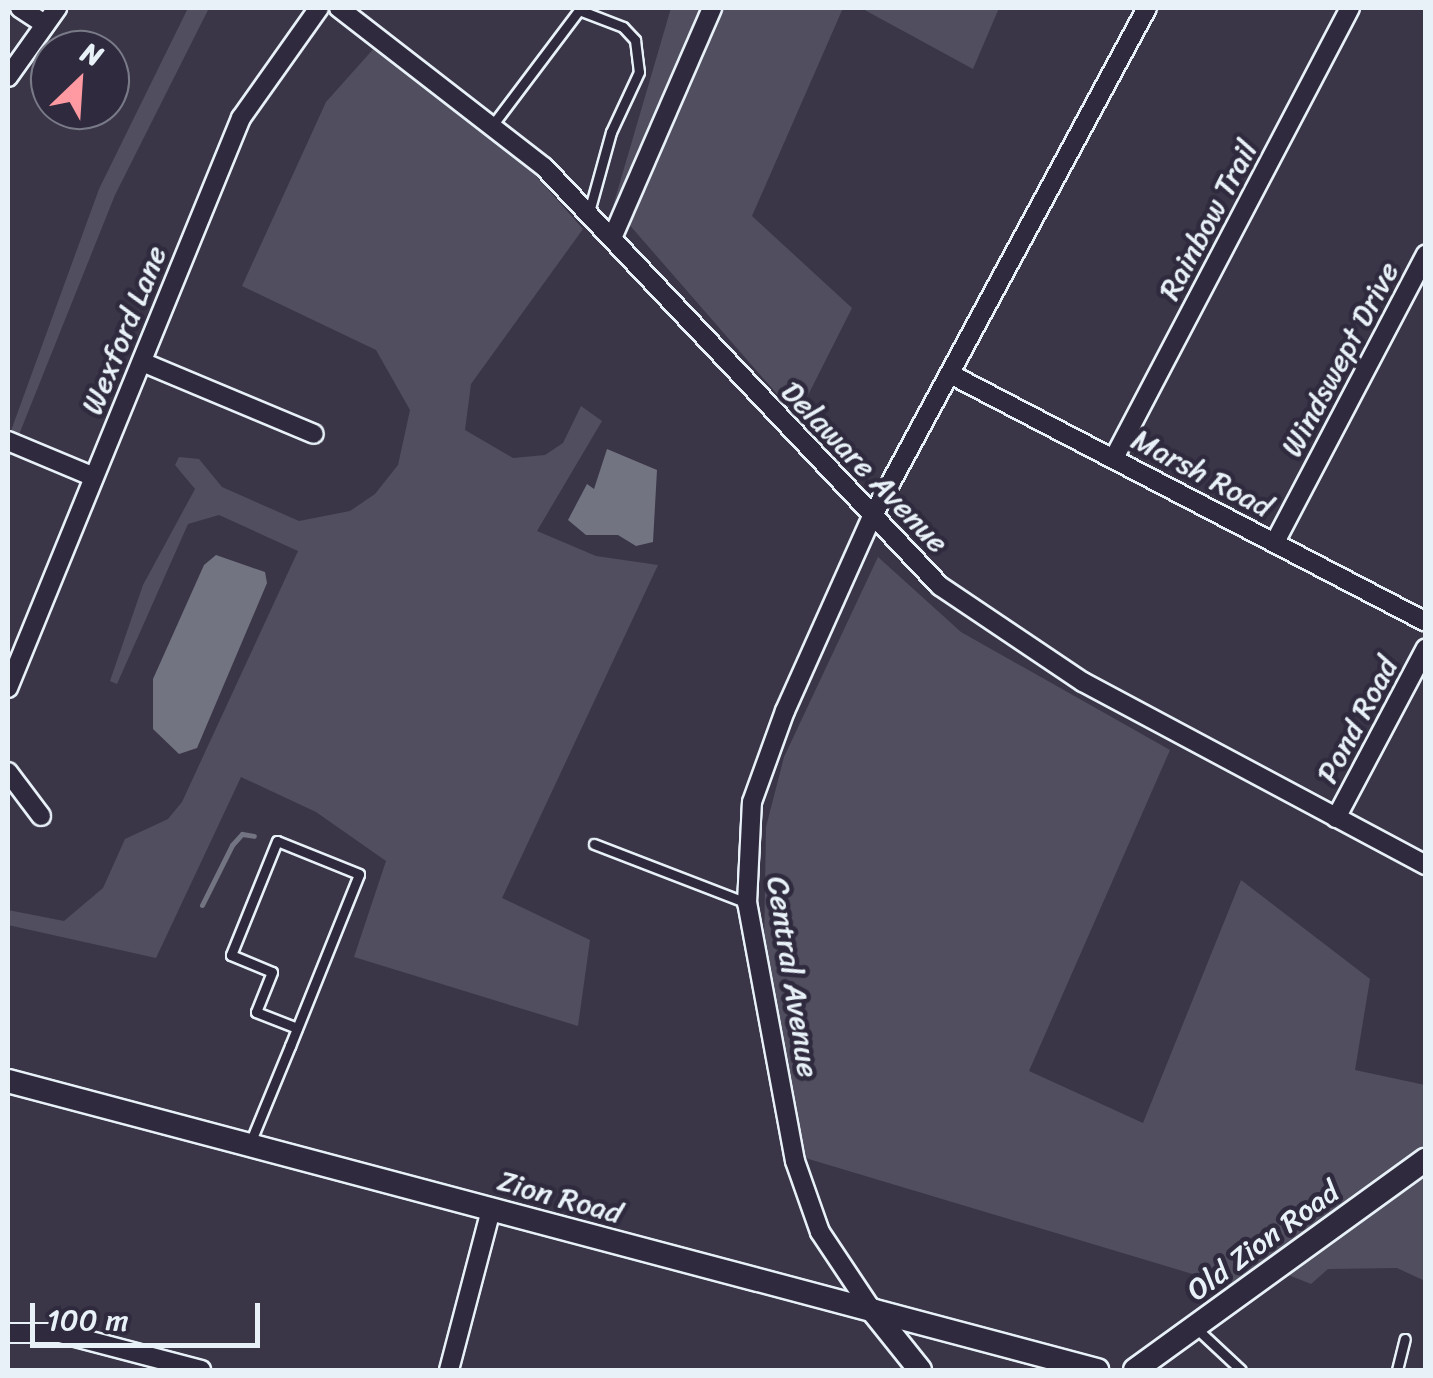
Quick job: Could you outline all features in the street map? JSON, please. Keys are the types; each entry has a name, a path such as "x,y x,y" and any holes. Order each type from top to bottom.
{"street":[{"path":"20,8 45,24"},
{"path":"8,76 57,8"},
{"name":"Wexford Lane","path":"8,688 241,118 319,8"},
{"name":"Delaware Avenue","path":"339,8 494,123 589,212 870,519 940,586 1036,655 1426,865"},
{"path":"613,236 712,8"},
{"path":"870,519 952,375 1147,8"},
{"name":"Rainbow Trail","path":"1114,458 1350,8"},
{"name":"Windswept Drive","path":"1275,542 1426,254"},
{"path":"142,362 314,434"},
{"name":"Marsh Road","path":"952,375 1426,622"},
{"path":"8,441 94,477"},
{"name":"Central Avenue","path":"870,519 760,772 748,826 746,903 803,1192 840,1267 920,1370"},
{"name":"Pond Road","path":"1336,818 1426,648"},
{"path":"8,772 41,816"},
{"name":"Zion Road","path":"8,1081 872,1310 1067,1367 1097,1370"},
{"name":"Old Zion Road","path":"1135,1370 1426,1159"},
{"path":"449,1370 491,1210"},
{"path":"8,1332 60,1332 201,1370"}],"lane":[{"path":"494,123 579,10 623,27 635,40 639,72 611,132 589,212"},
{"path":"249,1146 359,874 277,841 230,955 272,972 256,1012 296,1028"},
{"path":"594,844 746,903"},
{"path":"1196,1327 1241,1370"},
{"path":"1397,1370 1405,1339"}],"shaded area":[{"path":"188,8 209,8 115,195 8,462 8,439 99,189"},
{"path":"671,8 843,8 752,216 852,308 797,417 613,206"},
{"path":"861,8 999,8 973,69"},
{"path":"376,46 522,160 583,229 471,384 465,430 513,458 545,455 563,443 581,406 602,421 537,531 596,556 658,565 502,898 590,940 578,1026 354,957 386,861 316,812 241,777 156,958 8,925 8,910 64,921 103,888 125,839 168,819 182,802 298,551 219,515 188,524 117,684 110,681 143,585 195,489 175,465 179,457 199,459 222,487 299,521 350,511 375,494 398,465 410,410 376,350 242,286 326,102"},
{"path":"878,557 961,632 1170,750 1029,1071 1143,1123 1241,880 1370,979 1355,1070 1425,1085 1425,1281 1397,1268 1328,1269 1311,1284 1276,1270 1246,1290 792,1154 763,1006 766,827 784,757"}],"water":[{"path":"607,449 657,470 653,542 636,546 618,535 586,535 568,520 587,484 594,489"},
{"path":"216,555 265,572 267,583 197,748 179,754 153,729 153,679 204,565"}],"waterway":[{"path":"202,905 232,845 242,834 254,836"}]}
